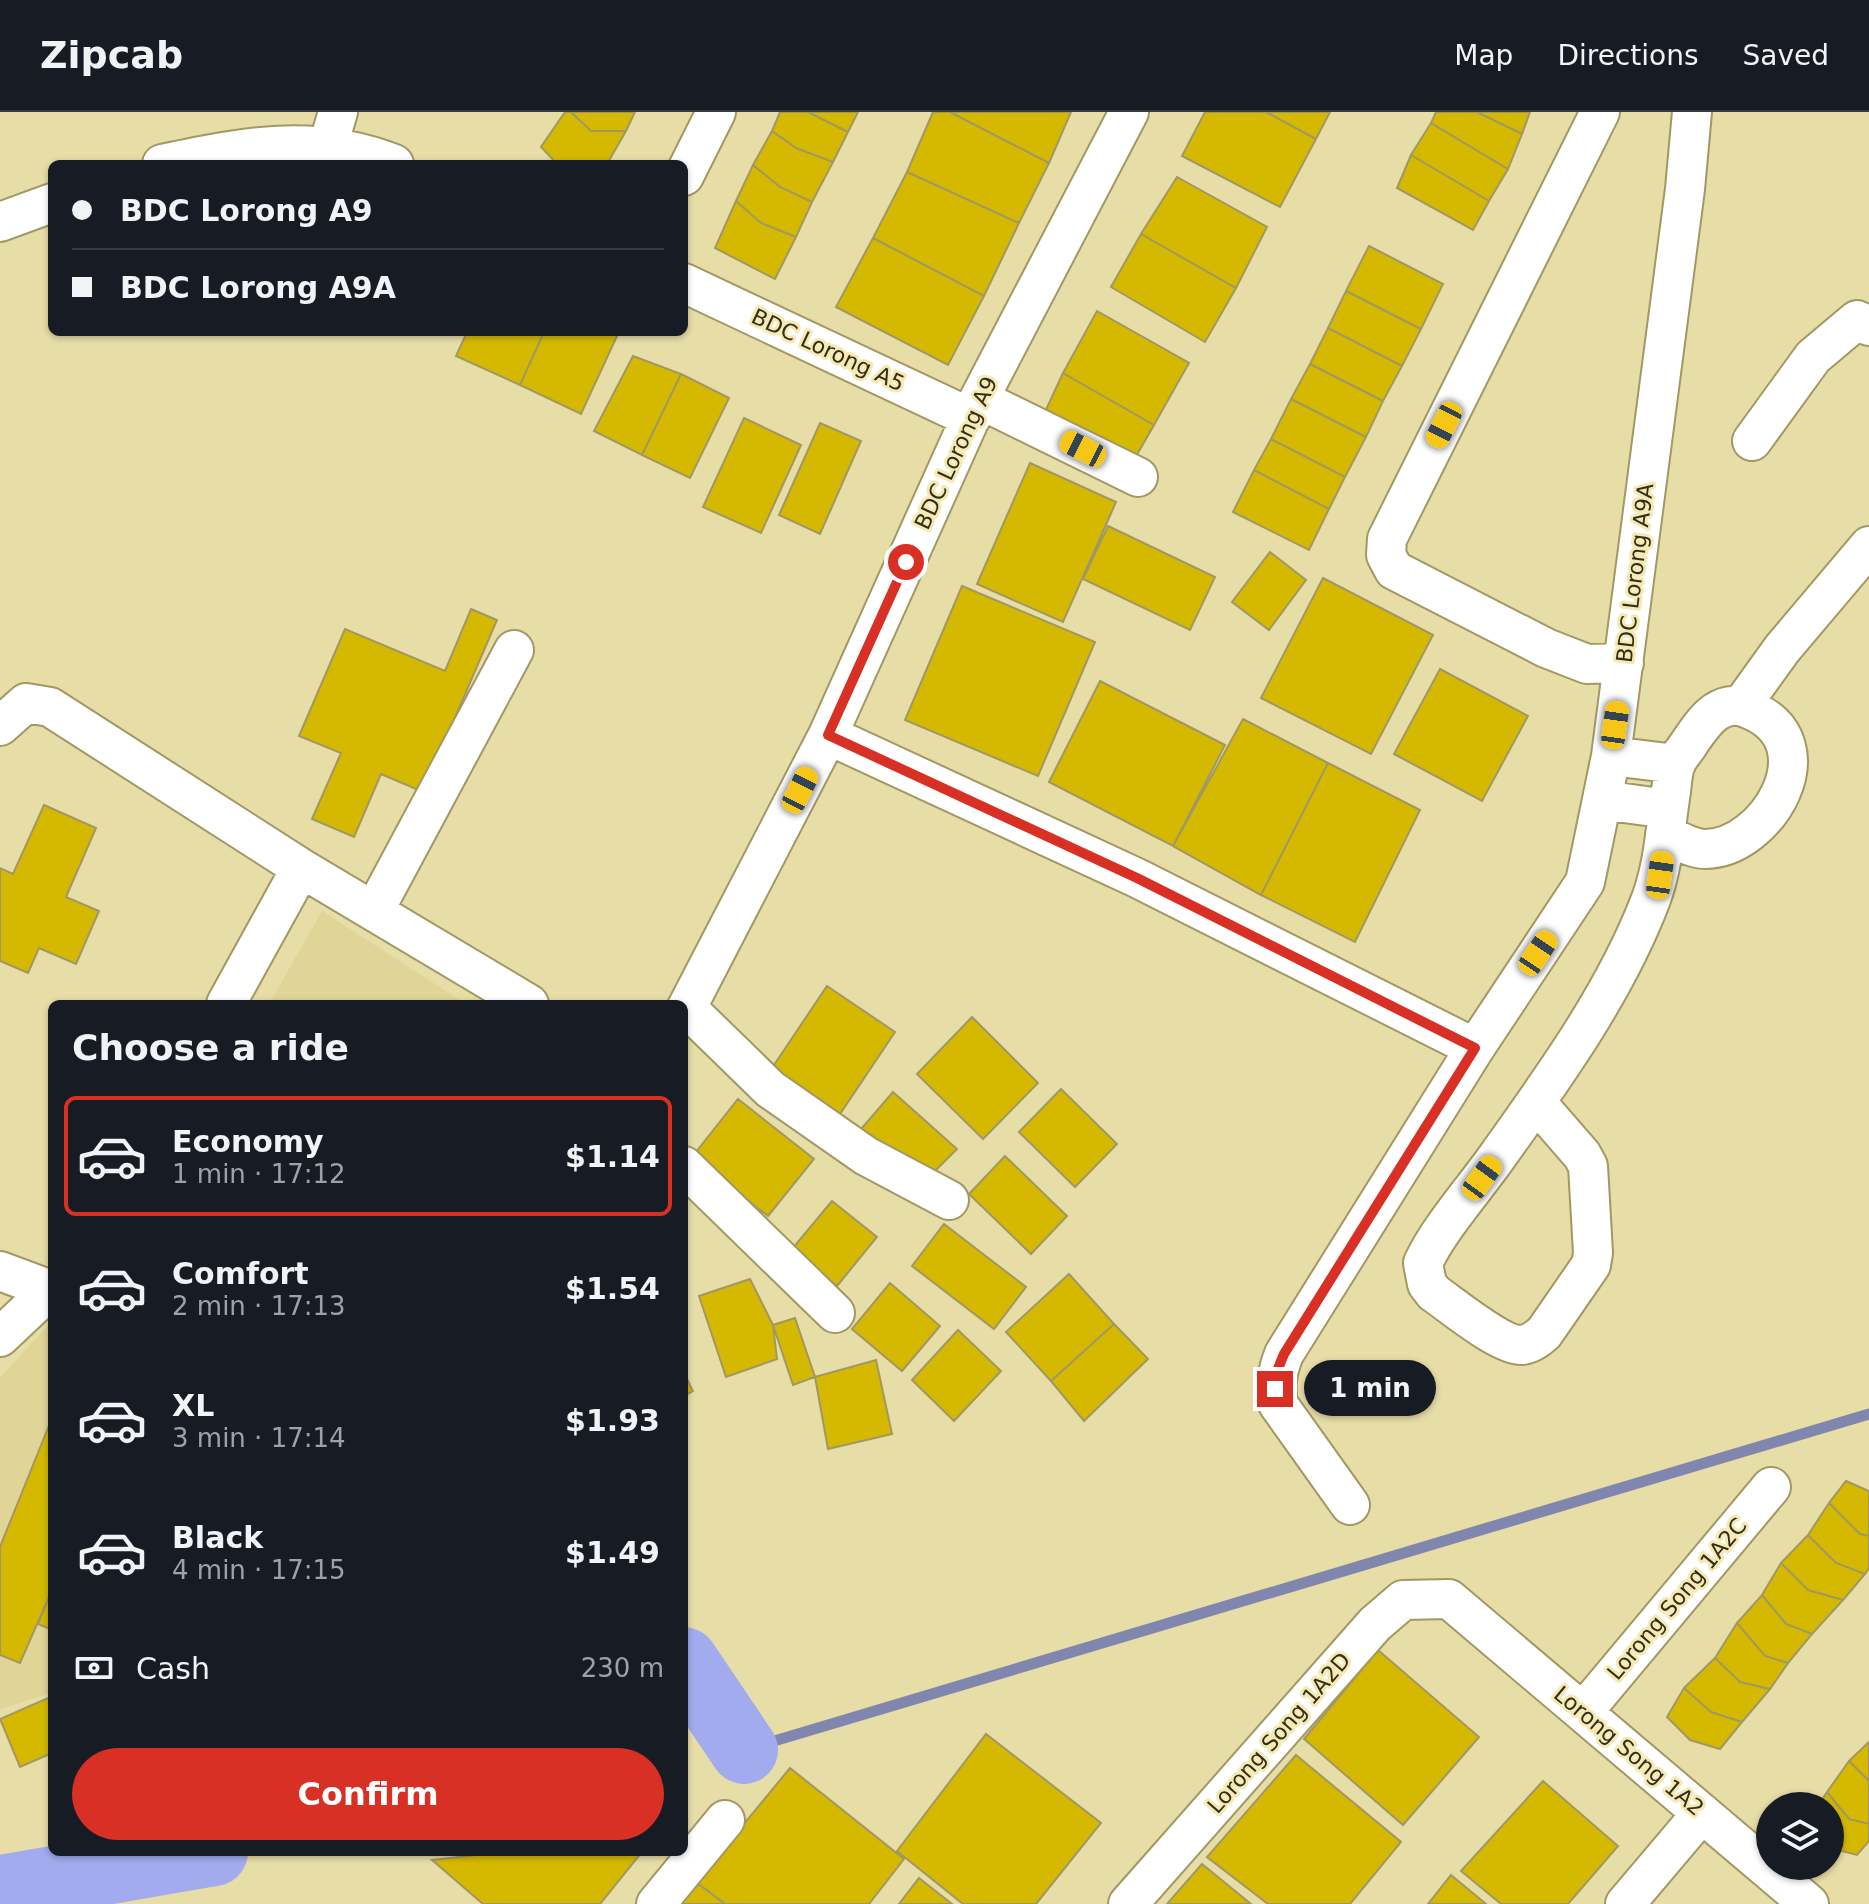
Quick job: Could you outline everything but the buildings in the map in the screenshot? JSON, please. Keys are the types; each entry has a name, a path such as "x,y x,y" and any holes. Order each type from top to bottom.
{"street":[{"path":"688,168 716,112"},
{"name":"BDC Lorong A9","path":"688,1004 828,735 975,409 1129,112"},
{"path":"1600,112 1387,539 1386,555 1394,570 1546,648 1587,664 1624,663"},
{"name":"BDC Lorong A9A","path":"1350,1505 1278,1404 1275,1389 1277,1371 1284,1354 1475,1048 1585,882 1611,756 1624,663 1685,189 1692,112"},
{"path":"185,160 279,144 333,129 384,160"},
{"path":"0,222 48,204"},
{"name":"BDC Lorong A5","path":"688,285 1138,477"},
{"path":"1752,441 1813,357 1857,320 1869,326"},
{"path":"1741,706 1782,649 1869,546"},
{"path":"374,911 514,650"},
{"path":"0,726 26,703 50,707 301,868 522,1000"},
{"path":"1536,1102 1588,1166 1593,1253 1588,1271 1544,1333 1525,1345 1504,1339 1434,1293 1427,1284 1423,1263 1571,1051 1638,933 1660,875 1667,822 1676,764 1706,718 1724,705 1754,711 1778,729 1788,753 1785,784 1762,821 1744,837 1726,846 1703,849 1667,822 1602,800"},
{"path":"828,735 1137,878 1475,1048"},
{"path":"1611,756 1676,764"},
{"path":"228,1000 301,868"},
{"path":"688,1013 770,1089 866,1156 949,1200"},
{"path":"688,1170 835,1313"},
{"path":"0,1271 48,1288"},
{"path":"0,1337 48,1292"},
{"name":"Lorong Song 1A2C","path":"1583,1712 1771,1487"},
{"name":"Lorong Song 1A2","path":"1449,1599 1809,1904"},
{"name":"Lorong Song 1A2D","path":"1128,1904 1375,1624 1403,1600 1449,1599"},
{"path":"1625,1904 1702,1813"},
{"path":"656,1904 725,1820"}],"shaded area":[{"path":"322,911 460,1000 271,1000"},
{"path":"48,1325 48,1694 0,1709 0,1378"}],"waterway":[{"path":"744,1750 1869,1414"},
{"path":"688,1667 744,1750"},
{"path":"0,1900 7,1888 191,1856"}],"route":[{"path":"906,562 828,735 1137,878 1475,1048 1284,1354 1277,1371 1275,1389"}]}
